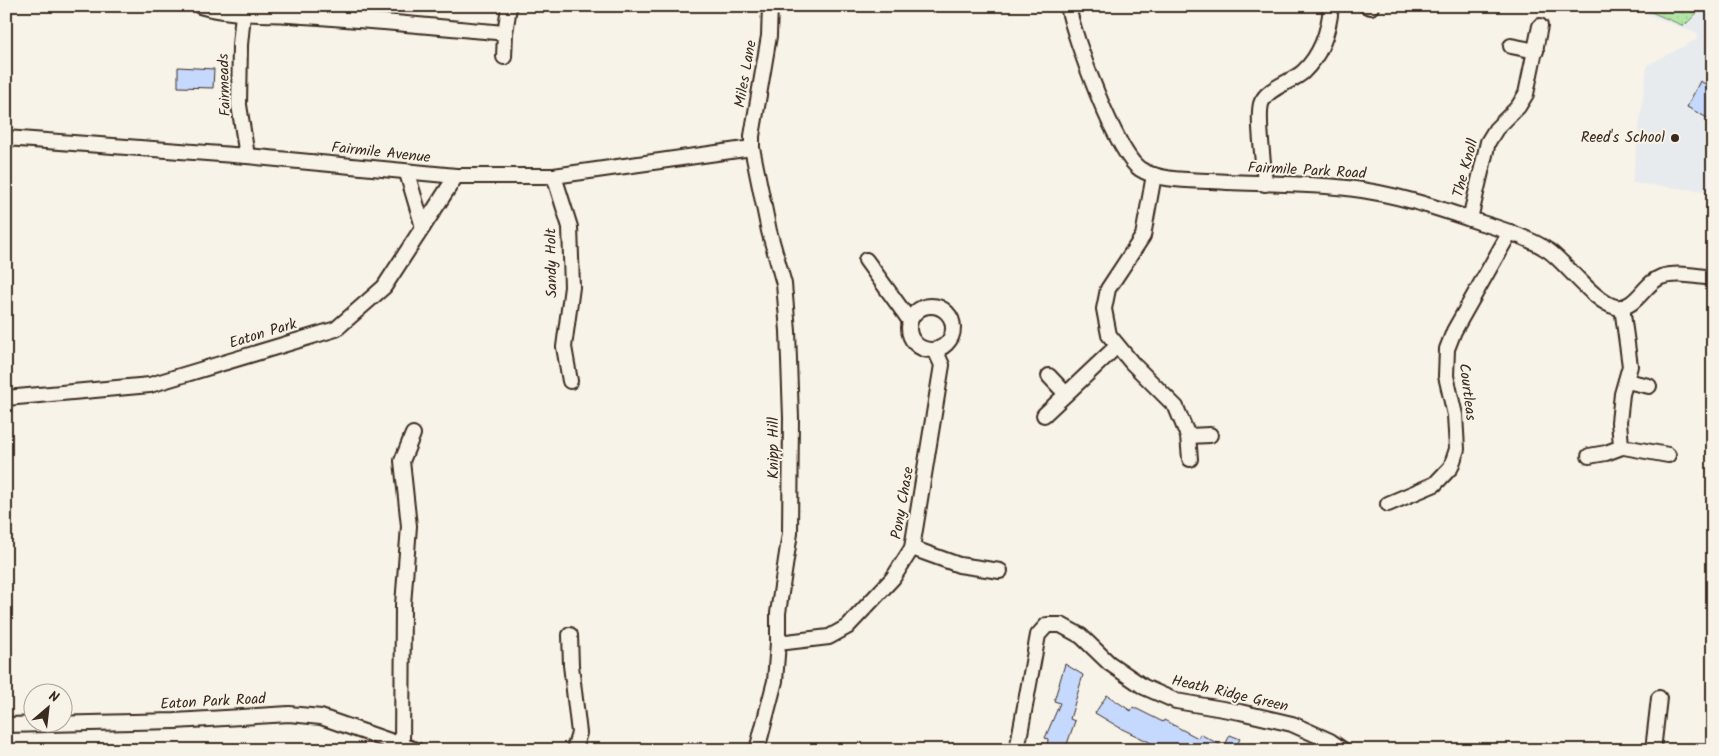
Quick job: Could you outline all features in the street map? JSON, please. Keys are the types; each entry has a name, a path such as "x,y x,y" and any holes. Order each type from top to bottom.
{"street":[{"path":"200,6 243,14 301,15 505,33"},
{"name":"Miles Lane","path":"752,148 752,136 769,36 770,6"},
{"name":"Fairmile Park Road","path":"1068,6 1084,60 1120,142 1136,166 1143,171 1183,180 1328,186 1375,191 1470,218 1510,232 1548,250 1607,304 1622,307"},
{"path":"1265,184 1260,114 1262,102 1270,93 1302,72 1318,54 1329,24 1330,6"},
{"path":"1367,6 1371,7"},
{"path":"504,57 509,7"},
{"name":"Fairmeads","path":"243,14 240,45 239,105 247,156"},
{"name":"The Knoll","path":"1470,218 1488,142 1496,129 1522,102 1529,86 1540,26"},
{"path":"1511,46 1536,51"},
{"name":"Fairmile Avenue","path":"6,138 247,156 407,173 456,176 554,176 752,148"},
{"name":"Knipp Hill","path":"752,148 769,231 784,284 788,331 791,418 790,532 778,613 775,680 757,750"},
{"path":"407,173 423,227"},
{"path":"1154,175 1143,236 1108,289 1104,309 1109,335 1132,363 1176,407 1188,436 1190,459"},
{"name":"Eaton Park","path":"6,398 150,385 336,329 384,287 456,176"},
{"name":"Sandy Holt","path":"554,176 570,227 572,287 564,348 570,381"},
{"name":"Courtleas","path":"1388,504 1435,484 1451,467 1457,449 1455,415 1446,376 1447,348 1510,232"},
{"path":"866,260 910,321"},
{"path":"1622,447 1619,422 1630,366 1622,307 1632,302 1658,278 1668,275 1713,278"},
{"path":"930,306 937,307 950,316 953,322 952,336 942,348 935,350 923,349 916,345 910,336 910,321 919,310 930,306"},
{"path":"1044,414 1118,346"},
{"name":"Pony Chase","path":"778,643 829,637 847,627 893,578 912,548 942,365 935,350"},
{"path":"1050,376 1066,394"},
{"path":"1626,382 1649,386"},
{"path":"409,747 403,605 409,526 402,461 413,434"},
{"path":"1188,436 1210,435"},
{"path":"1588,456 1606,453 1622,447 1668,455"},
{"path":"912,548 959,565 1000,571"},
{"name":"Heath Ridge Green","path":"1017,750 1038,635 1047,625 1061,624 1081,636 1108,663 1144,687 1176,701 1240,712 1292,724 1330,741 1343,750"},
{"path":"570,635 571,665 579,733 574,750"},
{"path":"1653,750 1659,698"},
{"name":"Eaton Park Road","path":"6,724 175,721 289,714 321,717 409,747"}],"shaded area":[{"name":"Reed's School","path":"1626,6 1713,6 1713,192 1632,183 1647,65 1696,40 1698,34"}],"green space":[{"path":"1637,6 1704,6 1684,26"}],"building":[{"path":"178,67 214,69 213,88 178,87"},
{"path":"1700,81 1713,88 1713,121 1687,107"},
{"path":"1065,664 1083,675 1070,719 1075,721 1065,750 1047,750 1048,739 1045,738 1060,703 1054,701"},
{"path":"1107,695 1131,711 1133,707 1163,722 1164,720 1198,738 1200,734 1224,747 1230,735 1240,739 1234,750 1197,750 1187,744 1184,750 1166,750 1122,729 1095,713"}],"place":[{"name":"Reed's School","path":"1675,138"}]}
